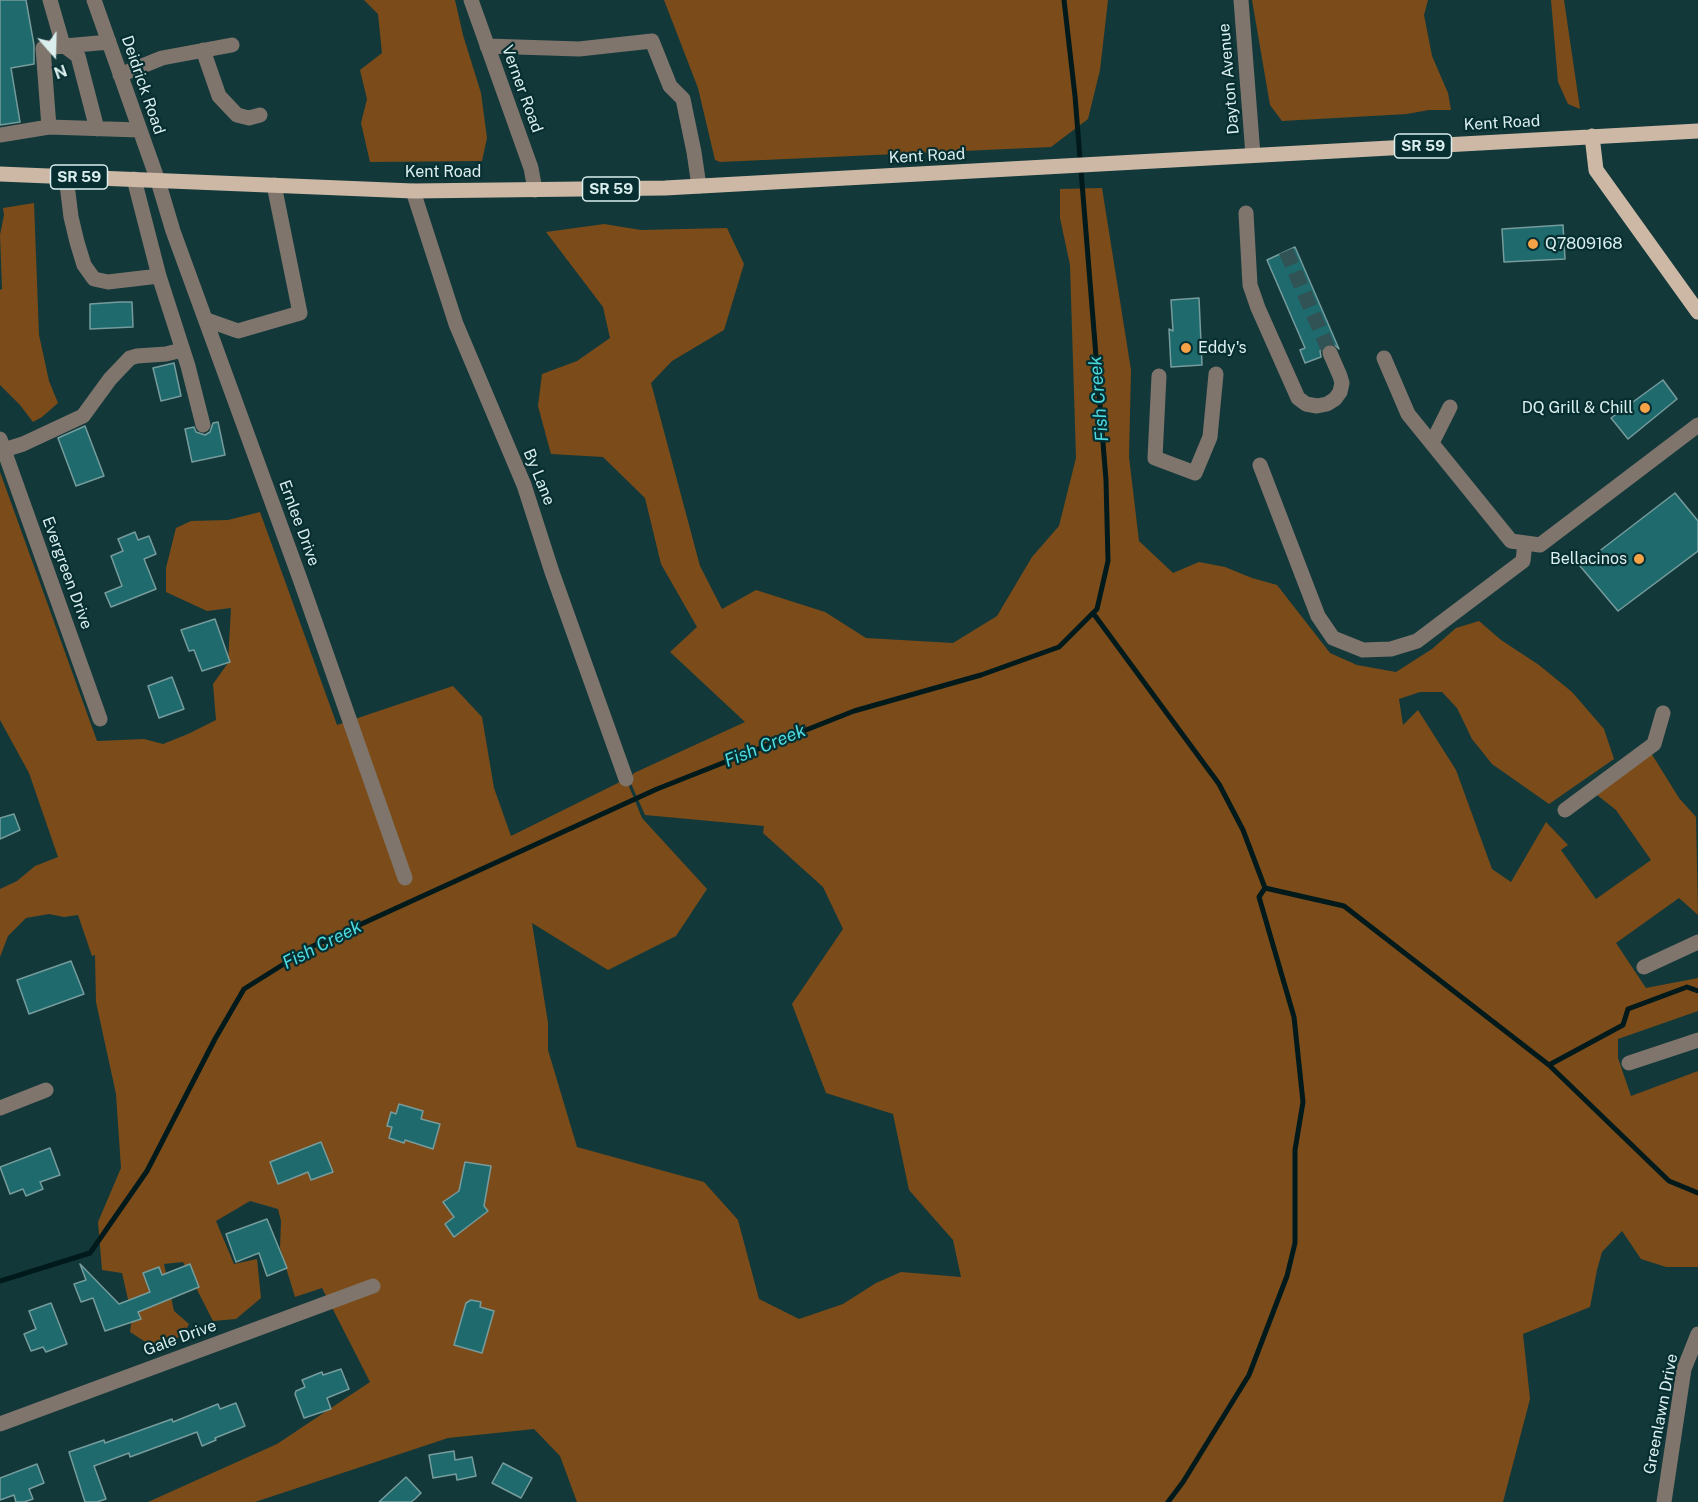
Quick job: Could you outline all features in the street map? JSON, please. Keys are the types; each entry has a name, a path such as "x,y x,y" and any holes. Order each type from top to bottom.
{"main road":[{"name":"Kent Road","path":"158,181 413,191 699,186 1698,131"},
{"path":"1592,136 1596,170 1698,312"},
{"name":"SR 59","path":"0,174 158,181"}],"street":[{"path":"50,0 63,45 78,56 97,129"},
{"name":"Deidrick Road","path":"94,0 158,181"},
{"name":"Verner Road","path":"471,0 531,168 535,190"},
{"name":"Dayton Avenue","path":"1241,0 1253,155"},
{"path":"487,46 579,49 652,41 670,86 683,99 699,186"},
{"path":"49,127 43,48 109,42"},
{"path":"120,75 162,58 232,45"},
{"path":"203,50 219,96 237,115 249,118 260,114"},
{"path":"0,135 49,127 140,130"},
{"path":"66,176 76,242 84,265 94,279 108,282 159,276"},
{"path":"134,179 159,276 203,425"},
{"name":"Ernlee Drive","path":"158,181 173,231 207,320 405,879"},
{"path":"207,320 238,331 300,313 274,185"},
{"name":"By Lane","path":"413,191 456,324 524,485 626,779"},
{"path":"1246,213 1250,285 1298,398 1306,404 1317,406 1327,404 1340,392 1342,383 1330,353"},
{"path":"2,444 22,444 83,416 110,379 130,358 182,350"},
{"path":"1384,358 1408,414 1511,541 1539,545 1698,425"},
{"path":"1158,376 1155,458 1195,473 1210,437 1216,374"},
{"path":"1432,443 1450,407"},
{"name":"Evergreen Drive","path":"2,444 100,719"},
{"path":"1260,465 1318,616 1334,638 1363,650 1391,649 1417,641 1523,561 1525,543"},
{"path":"1565,810 1654,744 1663,713"},
{"path":"1644,967 1698,942"},
{"path":"1629,1063 1698,1040"},
{"path":"0,1108 46,1090"},
{"name":"Gale Drive","path":"0,1424 373,1286"},
{"name":"Greenlawn Drive","path":"1664,1502 1682,1380 1698,1334"}],"shaded area":[{"path":"364,0 455,0 481,93 487,138 482,161 370,162 361,123 367,99 360,70 382,53 378,14"},
{"path":"664,0 1108,0 1100,70 1088,119 1051,147 720,162 715,160 698,88"},
{"path":"1252,0 1428,0 1424,15 1432,56 1448,93 1451,110 1282,121 1270,105"},
{"path":"1551,0 1564,0 1580,109 1568,104 1558,82"},
{"path":"1102,188 1131,370 1129,457 1139,541 1173,573 1199,562 1225,567 1277,585 1330,653 1357,665 1396,672 1432,649 1456,628 1479,621 1572,692 1604,729 1614,759 1549,804 1492,764 1472,739 1457,708 1442,692 1420,692 1399,699 1403,725 1418,710 1456,770 1492,869 1511,882 1546,822 1568,845 1561,850 1596,899 1651,860 1616,810 1597,795 1651,753 1679,798 1696,817 1698,915 1679,898 1616,943 1646,988 1698,978 1698,1011 1618,1039 1618,1058 1631,1096 1698,1071 1698,1267 1666,1267 1641,1259 1622,1231 1602,1252 1590,1307 1523,1334 1530,1399 1503,1502 577,1502 560,1456 534,1429 448,1438 255,1502 148,1502 277,1444 370,1382 322,1288 295,1297 280,1248 281,1221 278,1209 250,1201 216,1221 234,1264 257,1259 261,1298 236,1319 213,1321 183,1262 164,1264 174,1311 189,1324 183,1335 168,1343 152,1346 130,1332 132,1317 122,1273 102,1270 98,1222 121,1168 116,1094 96,1002 95,955 92,956 78,915 64,917 49,914 26,918 8,936 0,957 0,889 17,881 35,866 58,857 29,773 0,720 0,472 97,741 144,739 163,744 216,720 213,684 228,663 231,608 207,611 166,592 166,568 176,528 191,521 228,520 260,512 337,725 453,686 482,717 494,788 511,836 626,779 642,818 707,889 676,936 608,970 532,923 548,1023 548,1050 577,1147 704,1182 738,1220 759,1299 799,1319 843,1304 876,1283 901,1272 961,1277 953,1240 909,1190 893,1114 826,1093 792,1004 843,929 823,887 763,833 764,826 645,815 629,779 634,773 745,722 670,652 697,627 661,564 645,498 603,457 551,454 538,406 542,374 577,361 610,338 603,307 546,232 604,224 641,230 727,228 744,264 724,330 672,361 651,383 700,566 722,609 756,590 825,612 866,638 953,643 997,616 1032,557 1059,526 1076,458 1070,265 1060,218 1060,189"},
{"path":"34,203 39,335 49,381 58,403 33,422 0,385 0,290 2,289 0,235 3,208"}],"building":[{"path":"0,0 26,0 34,45 34,64 11,68 20,122 0,125"},
{"name":"Q7809168","path":"1563,225 1565,259 1504,262 1502,229"},
{"path":"1295,247 1339,349 1332,343 1326,344 1320,351 1321,357 1305,363 1300,350 1305,348 1267,260"},
{"name":"Eddy's","path":"1199,298 1202,365 1171,367 1169,329 1173,331 1171,300"},
{"path":"132,302 133,327 90,329 90,304"},
{"path":"174,363 181,396 161,401 153,368"},
{"name":"DQ Grill & Chill","path":"1663,380 1677,399 1628,439 1611,418"},
{"path":"218,422 225,455 192,462 185,429 194,427 196,432 205,435 210,432 213,423"},
{"path":"85,426 104,476 76,486 58,438"},
{"name":"Bellacinos","path":"1675,493 1698,521 1698,551 1618,611 1580,566"},
{"path":"135,532 138,540 149,536 156,554 144,559 156,589 111,607 105,593 122,586 111,556 123,551 118,539"},
{"path":"215,619 230,662 202,671 194,650 189,651 181,630"},
{"path":"172,677 184,709 159,718 148,686"},
{"path":"14,814 20,830 0,839 0,818"},
{"path":"71,961 84,994 29,1014 17,980"},
{"path":"399,1104 423,1111 421,1119 440,1124 433,1149 405,1140 404,1143 389,1138 392,1127 387,1126 391,1112 396,1114"},
{"path":"321,1142 333,1172 311,1180 308,1172 278,1184 270,1162"},
{"path":"50,1148 60,1175 40,1182 43,1189 26,1196 23,1189 10,1194 0,1167"},
{"path":"465,1162 491,1166 484,1206 488,1211 454,1237 445,1224 454,1217 443,1202 459,1191"},
{"path":"267,1219 287,1268 267,1276 259,1253 236,1262 226,1234"},
{"path":"80,1264 119,1304 150,1292 143,1273 159,1267 162,1275 190,1264 199,1287 138,1312 141,1319 105,1331 93,1298 81,1302 74,1284 86,1280"},
{"path":"471,1300 481,1302 480,1307 494,1311 482,1353 454,1345 466,1303"},
{"path":"51,1303 67,1344 46,1352 43,1347 31,1351 24,1334 36,1329 29,1311"},
{"path":"341,1369 349,1389 327,1398 331,1409 304,1418 295,1394 296,1391 305,1387 302,1380 322,1372 323,1375"},
{"path":"236,1403 245,1426 215,1438 216,1440 202,1446 197,1432 130,1457 129,1453 94,1466 106,1499 85,1502 69,1452 104,1440 105,1443 172,1419 173,1422 218,1404 220,1409"},
{"path":"454,1451 455,1460 472,1457 476,1476 457,1480 456,1474 433,1478 429,1455"},
{"path":"503,1463 532,1478 521,1498 492,1483"},
{"path":"37,1464 44,1483 29,1489 33,1499 16,1502 14,1495 0,1500 0,1478"},
{"path":"406,1477 421,1493 415,1499 411,1502 379,1502"}],"waterway":[{"name":"Fish Creek","path":"0,1281 90,1253 147,1171 215,1039 244,989 311,947 657,789 854,711 981,675 1059,647 1097,609 1108,561 1106,480 1075,96 1064,0"},
{"path":"1093,613 1219,784 1243,830 1265,888 1259,897 1294,1017 1303,1102 1295,1150 1295,1243 1287,1276 1249,1375 1183,1482 1168,1502"},
{"path":"1265,888 1344,906 1549,1065 1669,1181 1698,1193"},
{"path":"1549,1065 1623,1025 1628,1009 1687,987 1698,991"}],"tunnel":[{"path":"1286,251 1330,353"}],"place":[{"name":"Q7809168","path":"1533,244"},
{"name":"Eddy's","path":"1186,348"},
{"name":"DQ Grill & Chill","path":"1645,408"},
{"name":"Bellacinos","path":"1639,559"}]}
